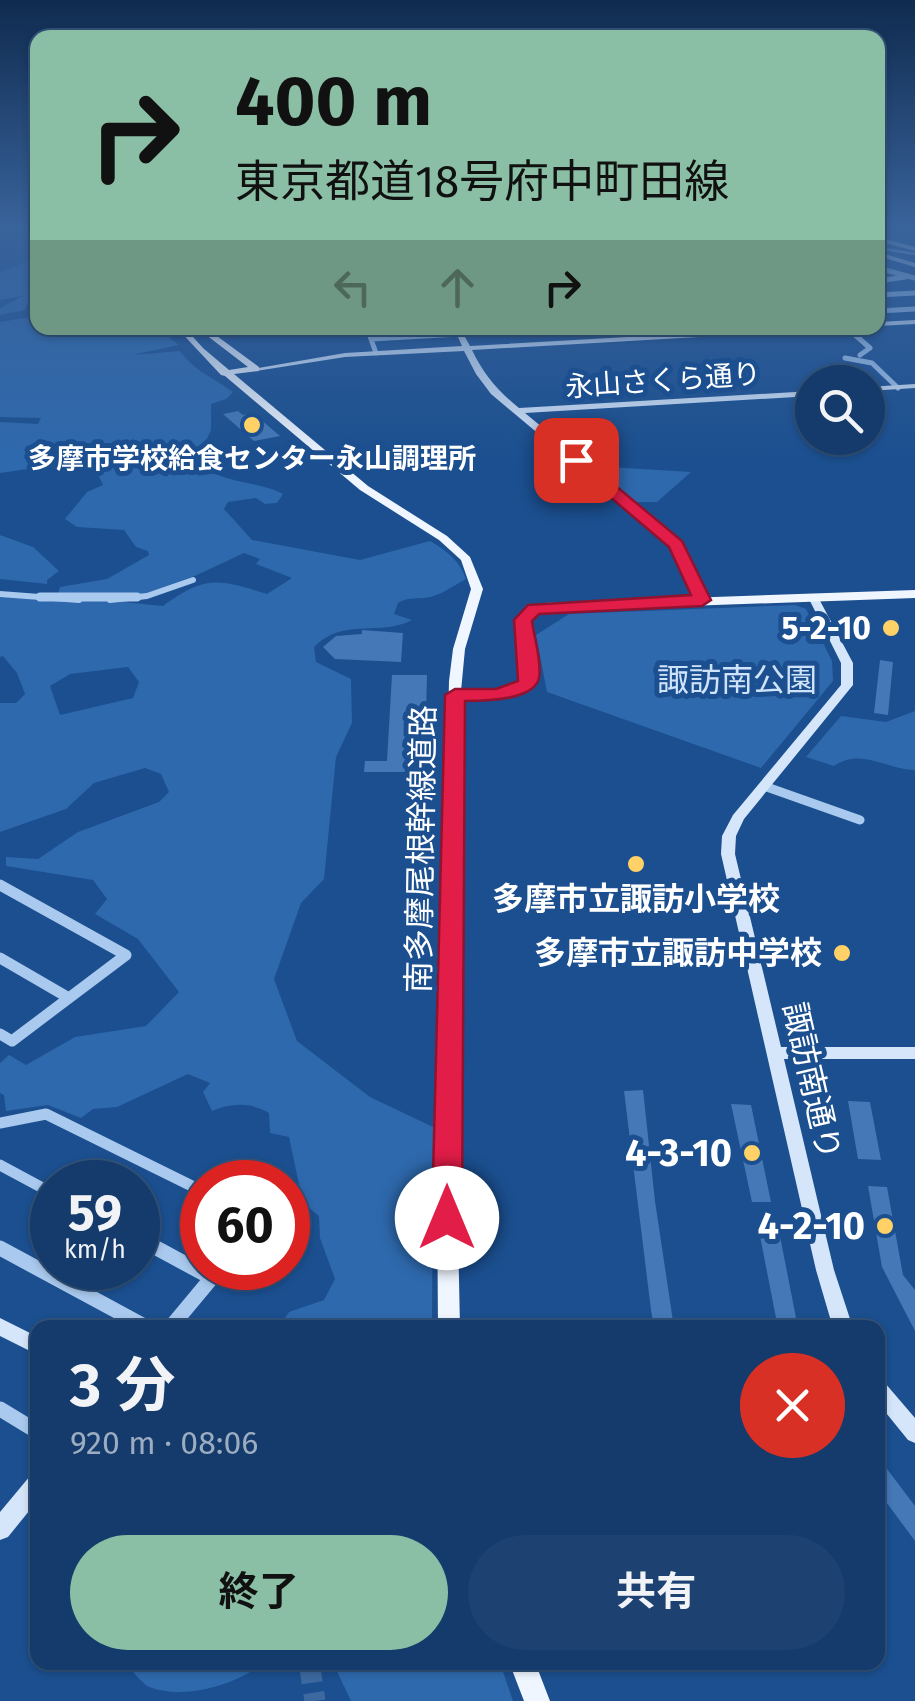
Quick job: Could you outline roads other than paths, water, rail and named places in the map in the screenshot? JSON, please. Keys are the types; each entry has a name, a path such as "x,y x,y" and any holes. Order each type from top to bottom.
{"main road":[{"name":"南多摩尾根幹線道路","path":"176,335 375,496 444,538 466,560 476,588 458,650 455,695 447,1183 449,1320"},
{"name":"南多摩尾根幹線道路","path":"189,335 228,374"},
{"path":"210,335 256,369"},
{"path":"228,374 256,369"},
{"path":"455,695 498,695 526,684 529,678 523,620 534,609 915,594"},
{"path":"525,1670 536,1701"}],"street":[{"path":"885,310 915,308"},
{"path":"885,324 915,322"},
{"path":"370,335 376,353"},
{"path":"371,339 424,335"},
{"path":"461,335 488,385 676,544 702,600"},
{"path":"256,369 376,353 695,335"},
{"path":"855,335 870,348 860,356"},
{"path":"845,358 872,363 898,388"},
{"path":"885,389 915,386"},
{"name":"永山さくら通り","path":"517,411 795,394"},
{"path":"0,594 51,600 146,599 194,580"},
{"name":"諏訪南通り","path":"813,597 846,662 847,685 733,826 728,854 825,1270 841,1320"},
{"path":"764,786 860,820"},
{"path":"0,885 126,955 12,1041 0,1034"},
{"path":"0,958 69,998"},
{"path":"774,1052 915,1052"},
{"path":"0,1123 46,1114 180,1180"},
{"path":"0,1165 30,1181"},
{"path":"3,1255 132,1320"},
{"path":"177,1320 202,1290"},
{"path":"0,1326 30,1343"},
{"path":"885,1397 915,1433"},
{"path":"0,1409 30,1427"},
{"path":"0,1528 30,1493"}],"tunnel":[{"path":"310,1670 315,1701"}],"place":[{"name":"多摩市学校給食センター永山調理所","path":"252,425"},
{"name":"5-2-10","path":"891,628"},
{"name":"多摩市立諏訪小学校","path":"636,864"},
{"name":"多摩市立諏訪中学校","path":"842,953"},
{"name":"4-3-10","path":"752,1153"},
{"name":"4-2-10","path":"885,1226"}],"park label":[{"name":"諏訪南公園","path":"737,680"}]}
